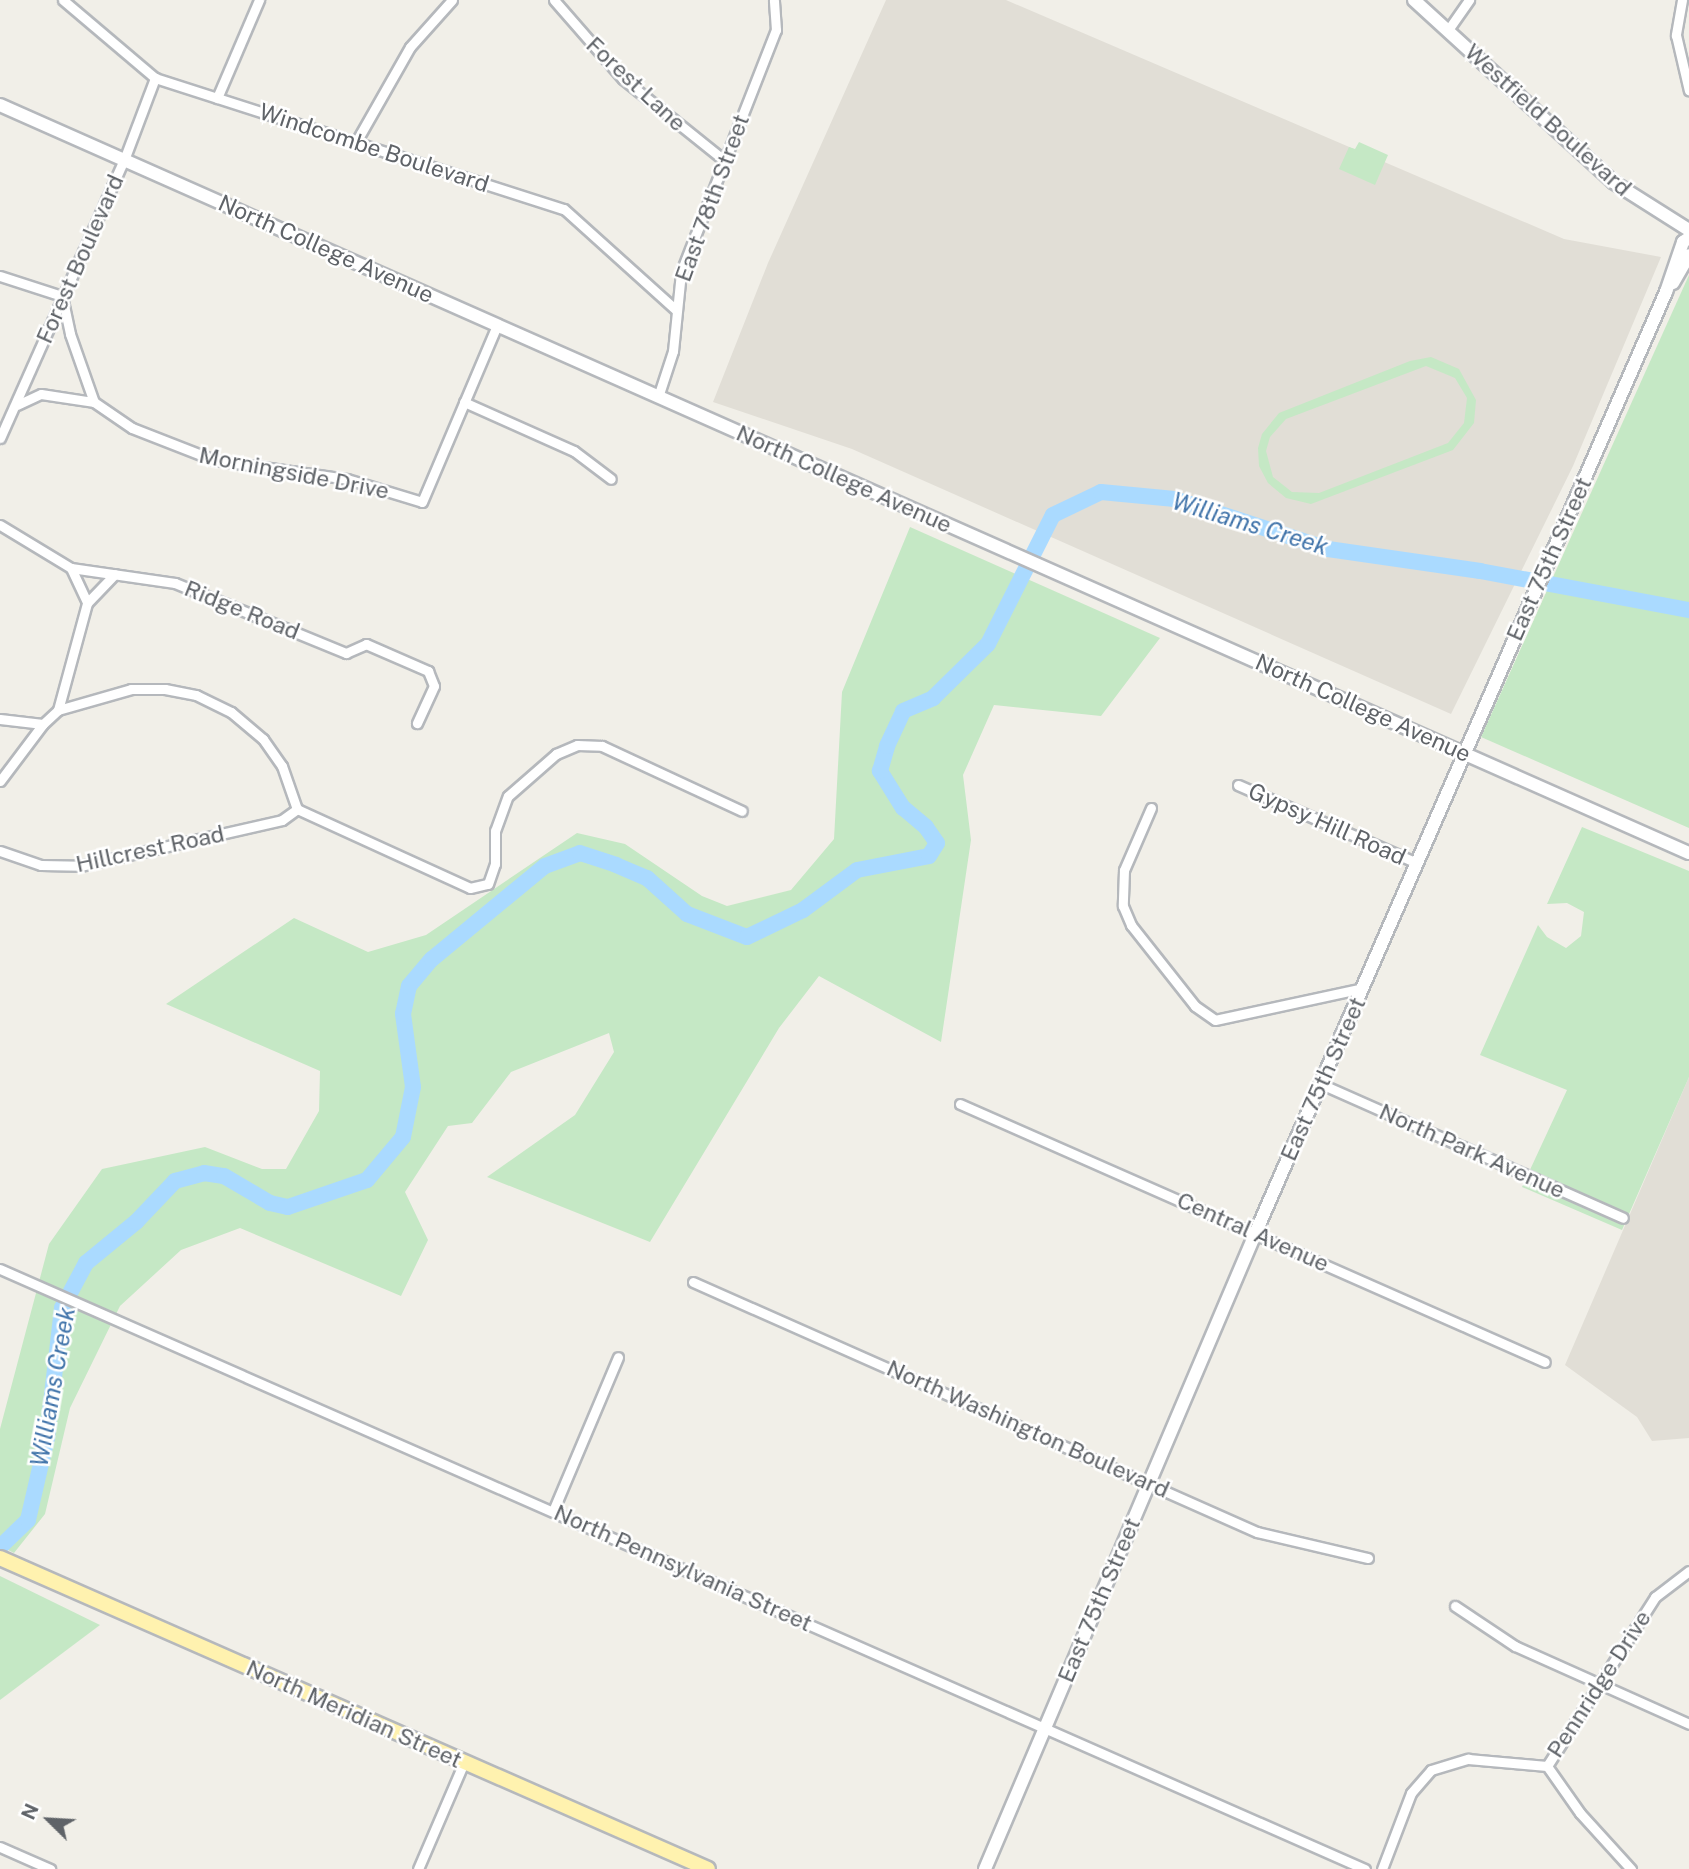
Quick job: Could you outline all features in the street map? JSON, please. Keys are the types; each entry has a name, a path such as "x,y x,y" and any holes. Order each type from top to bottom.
{"main road":[{"name":"North Meridian Street","path":"5,1561 708,1869"}],"street":[{"path":"217,98 259,0"},
{"path":"356,142 410,47 453,0"},
{"name":"Forest Lane","path":"554,0 617,73 724,161"},
{"name":"Westfield Boulevard","path":"1414,0 1613,182 1689,230"},
{"path":"1448,30 1469,0"},
{"path":"1682,0 1676,35 1689,91"},
{"name":"Windcombe Boulevard","path":"66,1 155,78 564,209 676,310"},
{"name":"East 78th Street","path":"658,397 673,351 681,272 776,30 774,1"},
{"name":"Forest Boulevard","path":"0,438 124,160 155,78"},
{"name":"North College Avenue","path":"0,105 1689,853"},
{"name":"East 75th Street","path":"985,1869 1255,1234 1463,753 1667,292 1681,249 1689,238"},
{"name":"East 75th Street","path":"1667,292 1689,255"},
{"path":"0,276 62,296 69,334 94,402"},
{"path":"497,325 464,402 574,451 611,479"},
{"name":"Morningside Drive","path":"16,405 41,394 94,402 138,430 201,457 251,468 354,480 422,502 464,402"},
{"name":"Ridge Road","path":"0,525 71,568 187,586 346,653 366,644 428,671 434,686 417,723"},
{"path":"71,568 87,603"},
{"path":"58,710 87,603 115,575"},
{"path":"0,781 43,724 58,710 139,688 179,691 205,699 242,720 269,747 286,774 297,809 470,888 488,884 495,864 497,820 508,796 556,754 577,746 602,746 742,811"},
{"path":"0,719 43,724"},
{"name":"Gypsy Hill Road","path":"1238,785 1417,863"},
{"path":"1151,808 1124,870 1123,906 1131,925 1195,1006 1215,1020 1363,988"},
{"name":"Hillcrest Road","path":"0,850 43,866 80,866 282,820 297,809"},
{"name":"North Park Avenue","path":"1321,1084 1623,1218"},
{"name":"Central Avenue","path":"960,1104 1545,1362"},
{"name":"North Pennsylvania Street","path":"0,1269 1365,1869"},
{"name":"North Washington Boulevard","path":"693,1282 1150,1482 1257,1532 1368,1558"},
{"path":"553,1511 618,1357"},
{"name":"Pennridge Drive","path":"1631,1869 1580,1813 1547,1766 1655,1597 1689,1571"},
{"path":"1455,1606 1515,1646 1689,1724"},
{"path":"1382,1869 1411,1793 1431,1770 1468,1759 1547,1766"},
{"path":"418,1869 464,1762"},
{"path":"0,1847 50,1869"}],"shaded area":[{"path":"886,0 1006,0 1564,239 1661,257 1573,466 1451,714 852,449 713,402 768,263"},
{"path":"1689,1077 1689,1438 1652,1441 1637,1417 1565,1365"}],"green space":[{"path":"1359,142 1388,155 1375,185 1339,169 1349,147 1355,149"},
{"path":"1689,275 1689,828 1481,737"},
{"path":"1431,357 1459,369 1476,400 1474,423 1453,450 1311,504 1286,498 1268,483 1259,466 1258,448 1262,434 1279,413 1410,361","holes":["1426,366 1455,378 1467,398 1464,423 1448,443 1319,493 1292,492 1273,477 1266,451 1270,437 1286,419"]},
{"path":"910,527 1160,638 1101,716 994,705 963,775 971,840 941,1042 819,976 779,1028 650,1242 487,1177 575,1115 614,1052 609,1033 511,1072 472,1123 448,1126 405,1192 428,1240 401,1296 240,1228 181,1250 120,1306 70,1408 45,1514 14,1553 0,1546 0,1429 49,1244 102,1169 205,1147 262,1169 286,1169 319,1111 320,1071 166,1004 294,918 368,952 426,935 577,833 625,844 702,896 727,906 791,890 834,839 842,692"},
{"path":"1582,827 1689,871 1689,1077 1622,1230 1522,1187 1567,1090 1480,1055 1538,925 1547,937 1566,948 1581,936 1584,912 1567,903 1547,904"},
{"path":"0,1576 100,1625 0,1700"}],"waterway":[{"name":"Williams Creek","path":"0,1547 28,1520 47,1438 62,1308 86,1263 136,1222 175,1181 204,1173 224,1176 270,1203 288,1207 367,1180 403,1137 413,1087 403,1014 409,986 432,959 545,866 580,853 616,865 647,878 687,914 747,937 803,910 857,870 929,856 937,843 926,827 903,808 880,771 887,746 903,711 933,698 988,644 1053,515 1101,492 1175,499 1328,549 1480,571 1689,610"}]}
